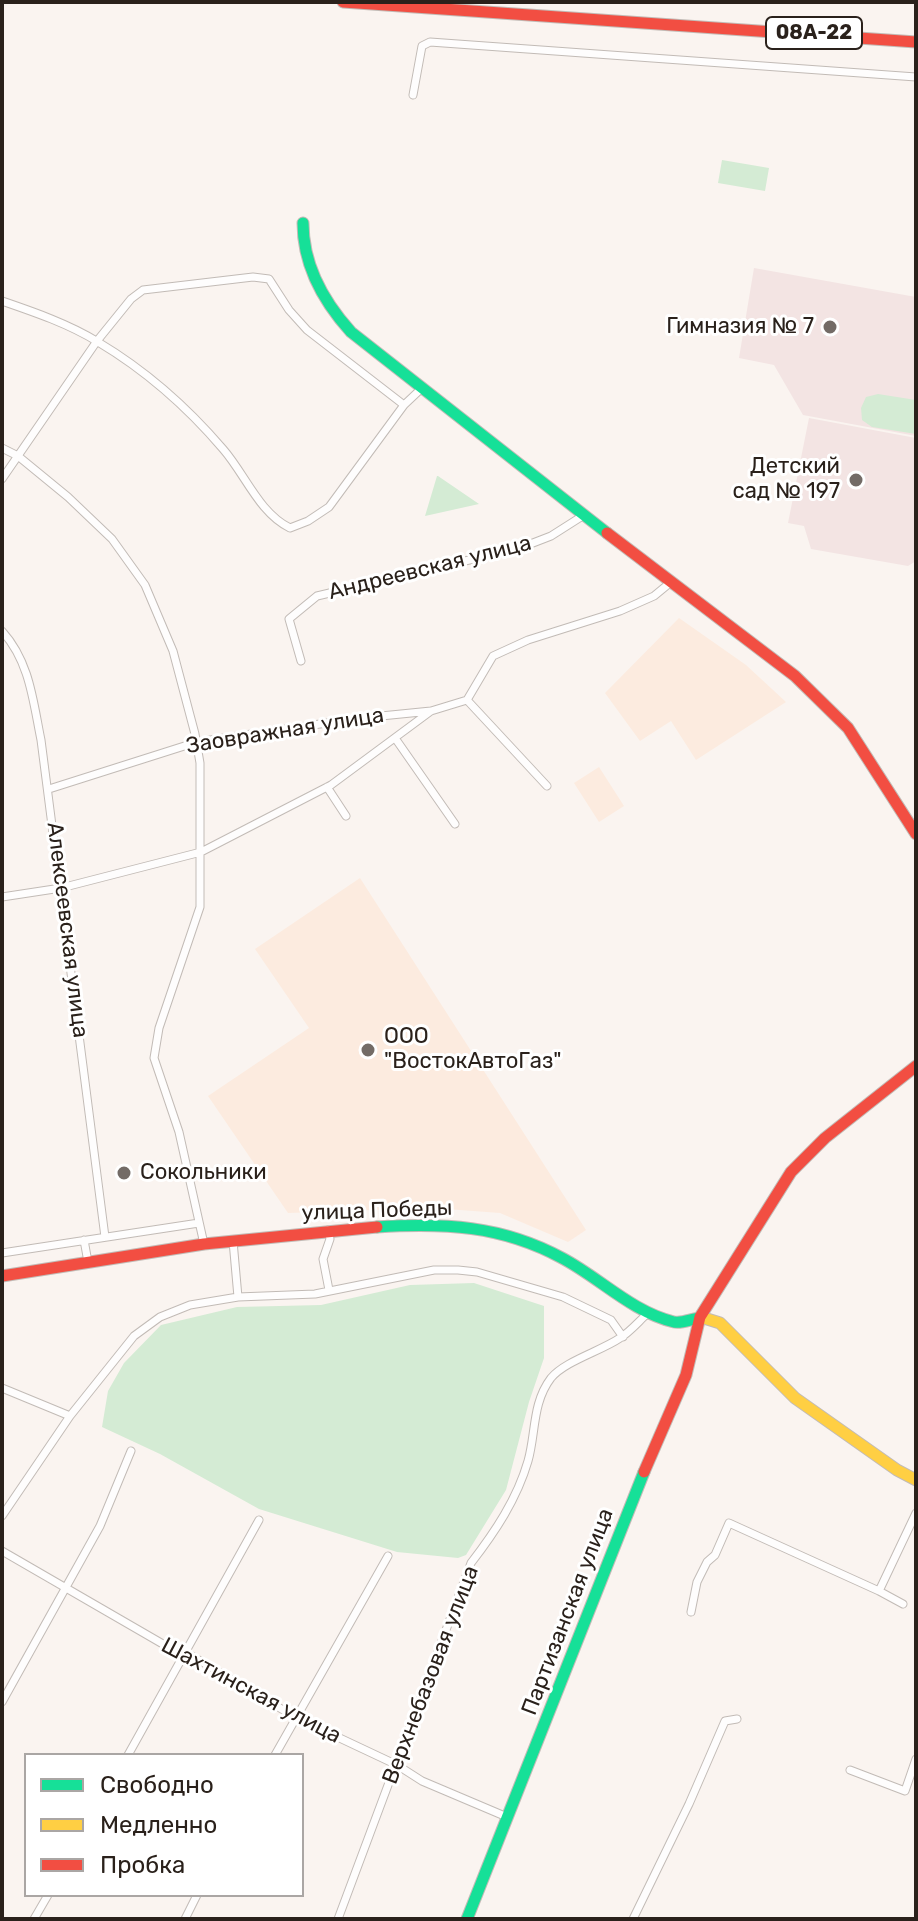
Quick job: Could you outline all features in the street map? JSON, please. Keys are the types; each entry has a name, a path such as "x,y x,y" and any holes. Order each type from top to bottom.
{"main road":[{"name":"08А-22","path":"343,2 916,42"},
{"path":"303,223 305,248 313,277 336,315 363,343 795,676 848,728 916,834"},
{"name":"Партизанская улица","path":"467,1919 646,1467 686,1375 700,1317 791,1172 825,1138 916,1066"},
{"name":"улица Победы","path":"2,1276 204,1244 328,1230 433,1224 481,1229 525,1242 562,1258 648,1313 678,1323 700,1317"},
{"path":"700,1317 720,1323 795,1398 916,1480"}],"street":[{"path":"413,95 422,46 430,42 916,77"},
{"path":"2,479 97,341 131,299 143,290 265,278 272,281 289,310 307,330 404,405"},
{"path":"2,301 97,341 181,404 225,451 269,512 278,522 290,528 329,507 404,405 422,388"},
{"path":"2,448 18,456 68,497 112,539 145,585 173,651 197,742 200,763 200,907 154,1046 154,1058 179,1132 204,1244"},
{"name":"Андреевская улица","path":"301,661 289,619 317,596 520,548 551,536 584,515"},
{"path":"2,897 61,888 201,852 323,789 431,711 467,700 493,656 528,640 620,611 654,596 671,582"},
{"name":"Алексеевская улица","path":"2,631 27,672 49,789 105,1237"},
{"path":"467,700 547,786"},
{"name":"Заовражная улица","path":"49,789 197,742 431,711"},
{"path":"395,738 455,824"},
{"path":"323,789 346,816"},
{"path":"2,1253 199,1223"},
{"path":"328,1230 330,1239 323,1259 329,1290"},
{"path":"84,1240 88,1262"},
{"path":"233,1241 238,1297"},
{"path":"2,1516 70,1416 134,1336 160,1317 190,1305 238,1297 315,1294 434,1270 477,1272 563,1297 611,1320 623,1337"},
{"name":"Верхнебазовая улица","path":"338,1919 471,1563 493,1534 519,1484 528,1460 533,1425 544,1390 556,1372 623,1337 648,1313"},
{"path":"2,1388 70,1416"},
{"path":"2,1702 100,1526 131,1451"},
{"path":"879,1591 916,1513"},
{"path":"129,1753 259,1520"},
{"path":"691,1612 702,1571 715,1555 728,1524 732,1522 903,1604"},
{"name":"Шахтинская улица","path":"2,1551 168,1647 187,1653 295,1717 397,1765 422,1781 507,1817"},
{"path":"276,1753 388,1556"},
{"path":"633,1919 725,1721 737,1719"},
{"path":"850,1770 905,1791 916,1759"},
{"path":"34,1919 47,1897"},
{"path":"185,1919 196,1897"}],"shaded area":[{"name":"Гимназия № 7","path":"754,268 916,297 916,436 803,415 774,365 739,358"},
{"name":"Детский сад № 197","path":"809,418 916,438 916,561 908,566 811,549 804,526 788,523"},
{"path":"679,618 746,665 786,702 696,760 671,721 640,741 605,693"},
{"path":"599,767 624,806 599,822 574,783"},
{"path":"360,878 586,1230 568,1242 500,1213 433,1208 288,1213 208,1096 309,1028 255,949"}],"green space":[{"path":"722,160 769,168 765,191 718,183"},
{"path":"878,394 916,400 916,434 872,427 862,420 861,408 866,397"},
{"path":"438,476 479,504 425,516"},
{"path":"474,1283 544,1306 544,1358 506,1490 466,1555 458,1558 397,1552 259,1509 160,1454 102,1427 108,1391 124,1363 161,1325 237,1307 321,1305 410,1285"}],"traffic: fast":[{"path":"303,223 307,254 316,282 351,332 607,533"},
{"path":"377,1227 449,1226 517,1239 562,1258 644,1311 674,1322 704,1318"},
{"path":"467,1919 644,1472"}],"traffic: slow":[{"path":"704,1318 720,1323 795,1398 916,1480"}],"traffic: jam":[{"path":"343,2 916,42"},
{"path":"607,533 795,676 848,728 916,834"},
{"path":"644,1472 686,1375 700,1317 791,1172 825,1138 916,1066"},
{"path":"2,1276 204,1244 377,1227"}],"place":[{"name":"Гимназия № 7","path":"830,327"},
{"name":"Детский сад № 197","path":"856,480"},
{"name":"ООО \"ВостокАвтоГаз\"","path":"368,1050"},
{"name":"Сокольники","path":"124,1173"}]}
